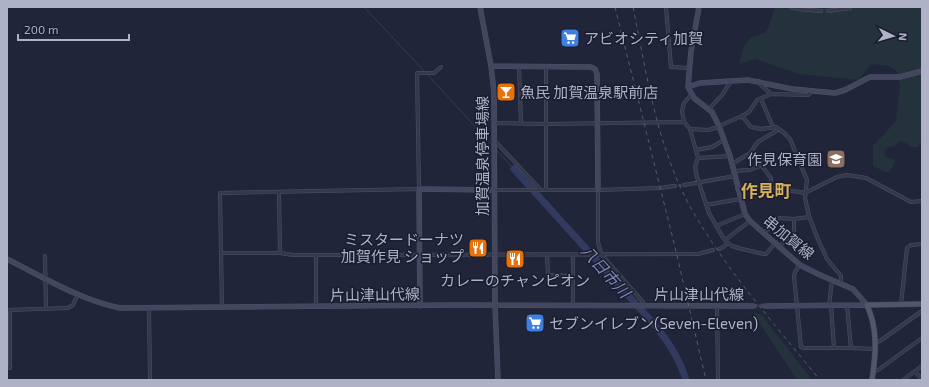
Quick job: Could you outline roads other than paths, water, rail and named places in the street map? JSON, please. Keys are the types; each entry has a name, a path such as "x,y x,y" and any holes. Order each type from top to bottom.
{"main road":[{"name":"加賀温泉停車場線","path":"480,7 492,66 494,92 495,305 498,380"},
{"path":"691,95 688,87 689,68 699,7"},
{"path":"492,66 590,67 595,69 597,74 598,190"},
{"path":"688,87 700,83 748,80 792,89 837,92 870,77 900,78 922,71"},
{"name":"串加賀線","path":"691,95 696,101 712,112 719,127 730,156 744,214 750,221 800,264 853,290 867,305"},
{"path":"420,306 419,190 494,190"},
{"name":"片山津山代線","path":"7,259 78,294 98,302 120,308 495,305 631,306 644,304 753,306"},
{"path":"872,380 876,342 873,317 867,305 922,304"},
{"name":"片山津山代線","path":"765,306 867,305"}],"street":[{"path":"666,7 671,68 689,68"},
{"path":"790,7 821,11"},
{"path":"828,12 850,8"},
{"path":"519,66 520,124"},
{"path":"546,66 546,189"},
{"path":"222,307 220,193 419,190 417,73 437,72 441,67"},
{"path":"709,109 722,95 731,80"},
{"path":"759,82 772,94"},
{"path":"690,129 708,130 719,127 749,112 757,100 772,94 808,95 812,91"},
{"path":"691,95 684,103 682,111 684,122 690,129 698,158 695,167 698,183 716,226 722,236 732,246 742,249 766,254 776,242"},
{"path":"761,99 773,127"},
{"path":"742,116 750,126 761,129 773,127 778,128 790,139 807,180 805,202 809,217 827,259 841,276 841,284"},
{"path":"494,123 546,124 684,122"},
{"path":"732,164 750,153 758,142 775,132 778,128"},
{"path":"696,150 712,147 724,140"},
{"path":"494,141 539,189"},
{"path":"698,158 730,156"},
{"path":"762,159 761,165 771,178 771,187"},
{"path":"684,185 750,170 761,165"},
{"path":"737,188 771,187 805,193 837,176 847,175 866,178 912,202 922,201"},
{"path":"494,190 598,190 660,188 674,186"},
{"path":"598,190 598,242 600,254 644,304"},
{"path":"279,193 280,253"},
{"path":"706,205 740,200"},
{"path":"716,226 744,214"},
{"path":"764,233 779,218 794,219 809,217"},
{"path":"780,246 794,231 794,219"},
{"path":"719,249 722,248 727,241 750,221"},
{"path":"901,304 907,248 911,245 922,244"},
{"path":"221,253 280,253 293,255 698,254 712,250"},
{"path":"547,254 548,275 572,276"},
{"path":"573,254 573,305"},
{"path":"316,255 316,306"},
{"path":"45,256 46,309"},
{"path":"800,264 794,276 801,347 875,349"},
{"path":"832,280 830,306 834,348"},
{"path":"7,368 10,368 8,310 68,308 73,305 78,294"},
{"path":"847,305 851,348"},
{"path":"717,306 718,380"},
{"path":"149,308 150,380"},
{"path":"876,342 880,341 922,311"},
{"path":"874,371 878,370 922,338"},
{"path":"903,380 922,366"},
{"path":"915,371 922,380"}],"waterway":[{"path":"364,7 425,72"},
{"path":"427,74 493,146"},
{"path":"496,150 514,169"},
{"name":"八日市川","path":"514,169 658,329 679,362 686,380"}],"tunnel":[{"path":"674,186 684,185"},
{"path":"753,306 765,306"}],"railway":[{"path":"615,7 674,243 706,380"},
{"path":"633,7 649,85 662,137 670,162 692,210 736,276 820,380"}],"place":[{"name":"アビオシティ加賀","path":"570,38"},
{"name":"魚民 加賀温泉駅前店","path":"506,92"},
{"name":"作見保育園","path":"836,159"},
{"name":"ミスタードーナツ 加賀作見 ショップ","path":"478,248"},
{"name":"カレーのチャンピオン","path":"515,259"},
{"name":"セブンイレブン(Seven-Eleven)","path":"535,323"}],"district":[{"name":"作見町","path":"766,190"}]}
